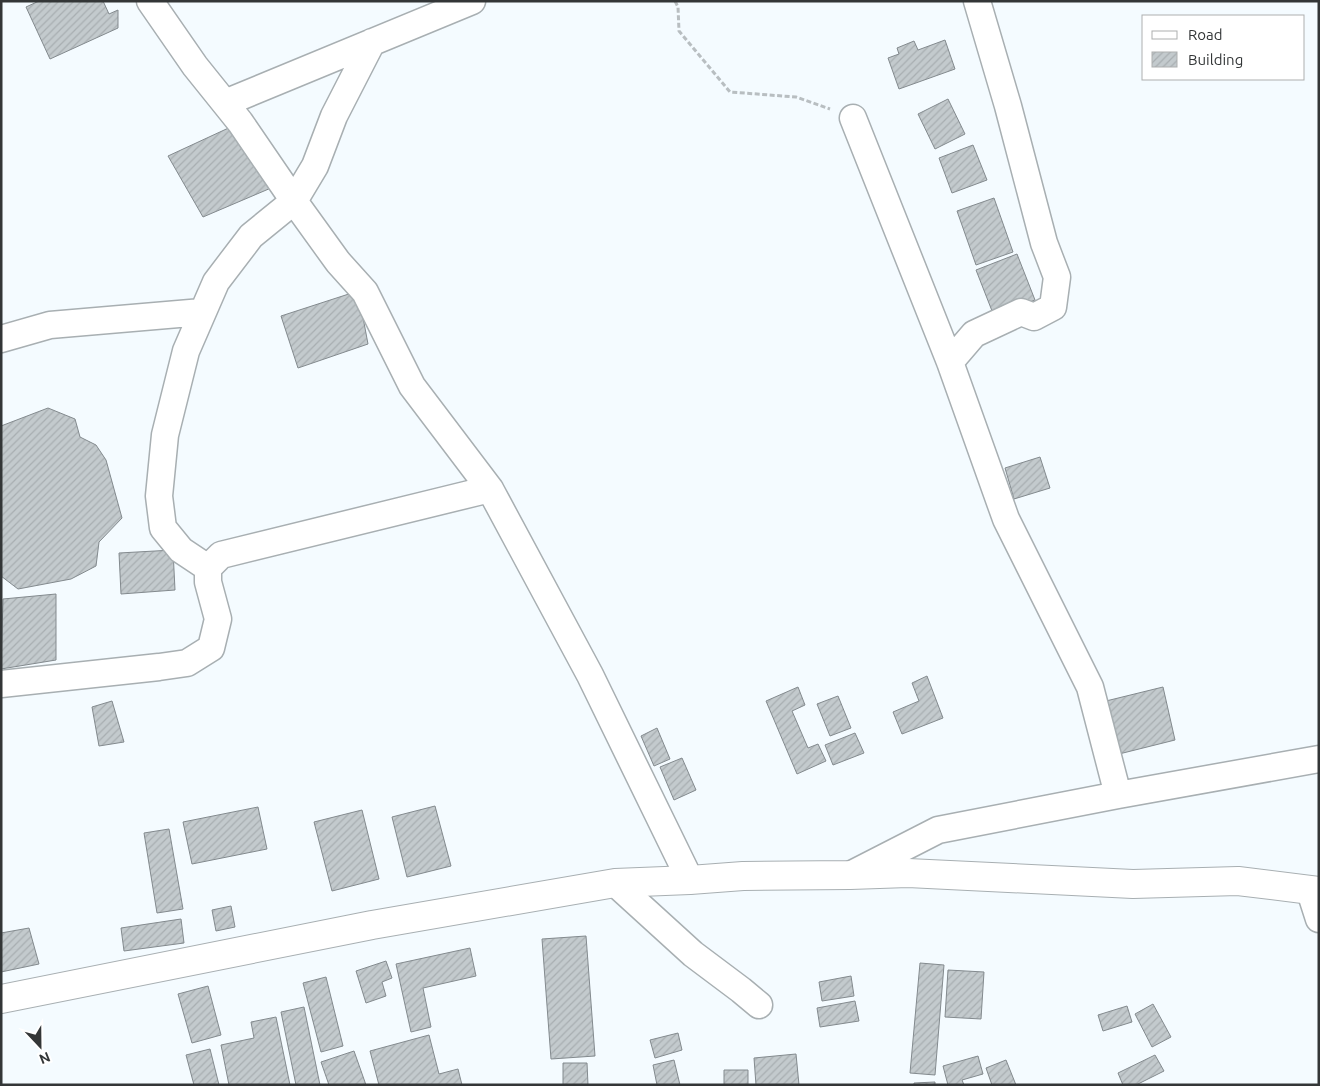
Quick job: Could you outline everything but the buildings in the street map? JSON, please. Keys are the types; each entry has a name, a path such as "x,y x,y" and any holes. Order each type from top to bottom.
{"street":[{"path":"150,1 194,66 240,122 338,262 365,292 412,386 490,489 590,675 690,880"},
{"path":"225,103 472,1"},
{"path":"950,362 974,334 1021,312 1034,317 1053,307 1057,277 1044,243 1008,106 977,1"},
{"path":"208,568 181,550 163,528 159,496 165,434 186,350 216,282 251,236 294,201 315,166 334,116 372,42"},
{"path":"853,118 950,362 1006,519 1090,687 1118,795"},
{"path":"1,339 50,325 202,312"},
{"path":"1,684 159,667 187,662 211,648 218,619 208,582 208,568 221,555 490,489"},
{"path":"850,875 938,830 1319,759"},
{"path":"1,999 372,925 615,883 743,876 908,873 1133,884 1238,881 1315,891 1319,919"},
{"path":"615,883 693,954 759,1005"}],"path":[{"path":"674,1 678,7 680,30 730,92 796,97 853,118"}]}
